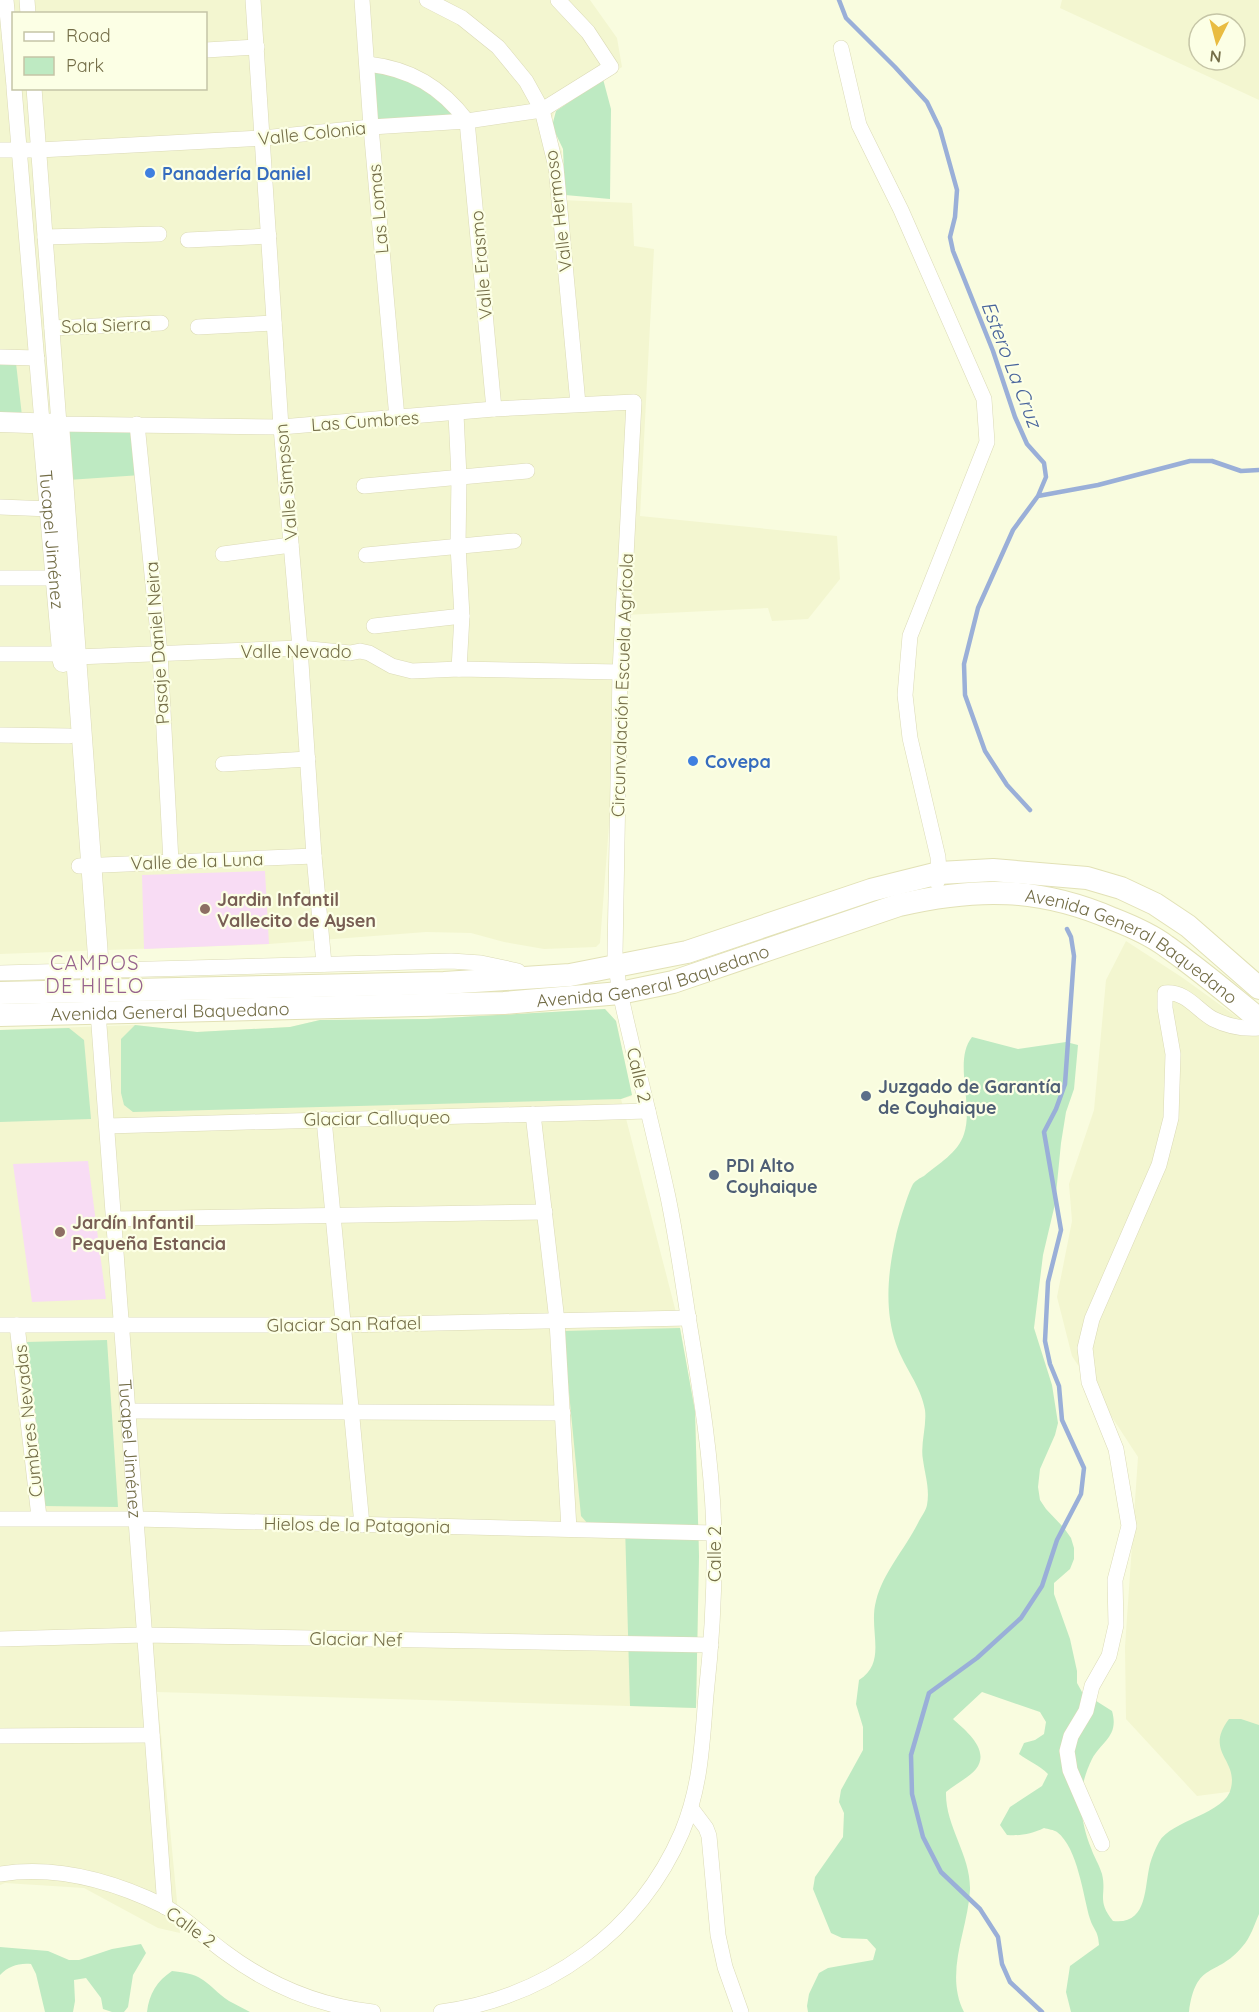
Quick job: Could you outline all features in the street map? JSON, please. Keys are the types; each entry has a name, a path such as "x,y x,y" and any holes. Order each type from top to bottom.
{"main road":[{"name":"Avenida General Baquedano","path":"0,993 96,986 444,983 570,975 616,968 687,952 871,890 939,873 993,870 1086,878 1121,888 1155,904 1188,926 1259,988"},
{"name":"Avenida General Baquedano","path":"0,1015 96,986 504,1004 620,993 673,982 899,906 933,897 964,893 1004,892 1067,901 1137,929 1164,945 1259,1019"}],"street":[{"name":"Tucapel Jiménez","path":"6,0 6,60 12,80"},
{"name":"Valle Simpson","path":"253,0 281,427 324,964"},
{"name":"Las Lomas","path":"363,0 371,127 397,418"},
{"name":"Valle Hermoso","path":"427,0 462,18 498,47 526,81 542,110 556,167 578,404"},
{"name":"Valle Colonia","path":"0,150 263,138 371,127 467,122 542,110 611,67 588,32 558,0"},
{"path":"207,50 257,47"},
{"path":"841,48 859,125 901,210 984,399 987,442 910,636 904,695 910,738 936,848 939,873 933,897"},
{"path":"368,64 389,66 407,72 428,84 455,105 467,122"},
{"name":"Tucapel Jiménez","path":"14,90 37,358 51,423 107,1126 165,1907"},
{"name":"Tucapel Jiménez","path":"34,90 52,328 50,509 56,578 69,656 69,736 85,865"},
{"name":"Valle Erasmo","path":"467,122 494,409"},
{"path":"45,237 159,234"},
{"path":"188,240 269,236"},
{"name":"Sola Sierra","path":"52,328 161,323"},
{"path":"198,327 274,323"},
{"path":"0,357 37,358"},
{"name":"Las Cumbres","path":"51,423 281,427 494,409 634,402"},
{"name":"Circunvalación Escuela Agrícola","path":"616,968 620,672 634,402"},
{"path":"456,414 459,477 458,546 462,616 459,669"},
{"path":"0,422 51,423"},
{"name":"Pasaje Daniel Neira","path":"137,424 160,654 171,862"},
{"path":"364,486 527,471"},
{"path":"0,507 50,509"},
{"path":"366,555 514,541"},
{"path":"223,554 291,545"},
{"path":"0,578 56,578"},
{"path":"374,626 462,616"},
{"name":"Valle Nevado","path":"0,654 69,656 300,648 350,653 360,651 369,653 403,670 620,672"},
{"path":"0,735 69,736"},
{"path":"223,764 308,759"},
{"name":"Valle de la Luna","path":"85,865 314,856"},
{"name":"Avenida General Baquedano","path":"0,974 96,986 324,964 452,961 481,963 518,971 570,975"},
{"name":"Calle 2","path":"441,2012 488,2003 535,1985 557,1974 597,1946 632,1912 651,1887 672,1852 691,1808 702,1761 711,1646 714,1533 706,1425 668,1197 616,968"},
{"path":"1102,1844 1070,1770 1067,1750 1071,1736 1086,1711 1092,1686 1109,1656 1116,1624 1115,1580 1129,1526 1116,1449 1089,1382 1085,1347 1092,1319 1159,1165 1171,1118 1173,1054 1165,1008 1165,993 1173,992 1185,997 1213,1019 1233,1026 1259,1028"},
{"name":"Glaciar Calluqueo","path":"107,1126 648,1111"},
{"path":"533,1114 557,1321 569,1529"},
{"path":"324,1119 362,1525"},
{"path":"114,1219 545,1212"},
{"name":"Glaciar San Rafael","path":"0,1325 343,1325 688,1318"},
{"name":"Cumbres Nevadas","path":"17,1325 39,1517"},
{"path":"128,1411 563,1413"},
{"name":"Hielos de la Patagonia","path":"0,1519 39,1517 714,1533"},
{"name":"Glaciar Nef","path":"0,1639 144,1635 711,1646"},
{"path":"0,1736 152,1734"},
{"path":"691,1808 706,1828 709,1836 720,1946 741,2012"},
{"name":"Calle 2","path":"0,1874 30,1871 73,1874 114,1885 165,1907 237,1961 266,1979 313,1999 373,2012"}],"shaded area":[{"path":"0,0 590,0 617,38 622,67 555,110 550,126 562,151 561,200 632,203 634,246 654,249 640,516 837,536 840,579 808,619 772,621 768,608 625,615 600,943 596,947 544,949 471,933 426,932 269,944 0,954"},
{"path":"1062,0 1259,0 1259,100 1198,72 1247,72 1247,12 1187,12 1187,67 1060,8"},
{"name":"Jardin Infantil Vallecito de Aysen","path":"265,871 269,944 144,949 142,875"},
{"path":"1126,941 1183,978 1259,1033 1259,1788 1197,1796 1126,1719 1125,1647 1138,1457 1072,1356 1057,1297 1072,1221 1069,1184 1094,1110 1106,980"},
{"path":"605,1009 616,1021 632,1096 621,1099 680,1328 695,1411 699,1556 696,1708 157,1692 180,1933 158,1928 84,1888 5,1883 0,1885 0,1030 135,1025 197,1032 290,1027 320,1020 427,1019"},
{"name":"Jardín Infantil Pequeña Estancia","path":"88,1161 106,1299 32,1302 13,1164"}],"green space":[{"path":"369,65 406,73 465,120 372,125"},
{"path":"603,79 611,109 610,199 565,195 563,149 552,126 556,111"},
{"path":"0,363 16,363 22,416 0,416"},
{"path":"135,428 141,475 68,480 63,429"},
{"path":"605,1009 616,1021 632,1095 621,1099 133,1112 124,1105 121,1093 121,1039 135,1025 197,1032 290,1027 320,1020 427,1019"},
{"path":"69,1028 84,1040 91,1119 0,1122 0,1030"},
{"path":"972,1037 1018,1049 1066,1042 1078,1045 1074,1089 1066,1112 1055,1204 1043,1255 1034,1328 1052,1385 1058,1423 1040,1469 1038,1487 1040,1500 1064,1528 1074,1548 1074,1559 1070,1569 1054,1583 1054,1594 1070,1639 1077,1671 1077,1683 1082,1692 1112,1711 1114,1719 1112,1732 1092,1759 1081,1798 1086,1832 1102,1874 1103,1902 1113,1921 1124,1921 1139,1911 1152,1859 1165,1834 1209,1811 1227,1797 1232,1778 1220,1748 1220,1740 1222,1730 1229,1719 1241,1719 1259,1725 1259,1914 1242,1947 1233,1957 1208,1972 1197,1984 1189,2012 1071,2012 1066,1992 1070,1966 1099,1945 1075,1860 1064,1839 1056,1831 1044,1828 1026,1834 1007,1835 1000,1825 1010,1807 1042,1786 1048,1774 1019,1754 1024,1743 1044,1734 1046,1722 1040,1712 982,1692 953,1719 975,1741 980,1762 973,1772 946,1792 949,1817 967,1865 969,1877 970,1890 956,1982 958,1997 964,2012 808,2012 809,1994 819,1973 828,1968 873,1960 876,1949 867,1939 842,1938 831,1933 813,1889 815,1877 843,1837 844,1813 839,1802 841,1790 863,1750 863,1727 856,1704 859,1680 868,1673 875,1655 874,1612 879,1590 927,1505 928,1488 922,1454 925,1410 920,1393 899,1352 892,1331 889,1276 897,1231 913,1184 952,1152 964,1134 967,1110 964,1058"},
{"path":"680,1328 695,1411 699,1556 696,1708 630,1706 625,1525 588,1524 581,1516 563,1331"},
{"path":"107,1340 118,1507 43,1506 26,1342"},
{"path":"141,1944 146,1953 133,1975 128,2007 124,2012 103,2009 101,1998 86,1978 74,1980 73,2012 45,2012 36,1974 31,1964 14,1966 0,1975 0,1947 48,1951 69,1960 79,1960 112,1949"},
{"path":"172,1971 199,1977 229,2001 250,2012 147,2012 155,1988"}],"waterway":[{"name":"Estero La Cruz","path":"839,0 846,18 927,102 940,129 957,190 955,217 950,237 953,251 993,351 1015,417 1027,444 1044,463 1046,477 1038,496 1013,530 978,608 964,664 965,695 985,751 1007,785 1030,810"},
{"path":"1038,496 1098,485 1190,461 1212,461 1241,471 1259,470"},
{"name":"Estero La Cruz","path":"1042,2012 1010,1982 1002,1964 998,1937 980,1909 941,1872 923,1837 912,1794 911,1755 929,1693 977,1658 1021,1618 1042,1586 1057,1540 1081,1494 1084,1468 1062,1420 1059,1386 1050,1364 1045,1341 1048,1282 1061,1230 1044,1132 1065,1084 1074,956 1071,937 1067,929"}],"place":[{"name":"Panadería Daniel","path":"150,173"},
{"name":"Covepa","path":"693,761"},
{"name":"Jardin Infantil Vallecito de Aysen","path":"205,909"},
{"name":"Juzgado de Garantía de Coyhaique","path":"866,1096"},
{"name":"PDI Alto Coyhaique","path":"714,1175"},
{"name":"Jardín Infantil Pequeña Estancia","path":"60,1232"}],"district":[{"name":"CAMPOS DE HIELO","path":"95,974"}]}
